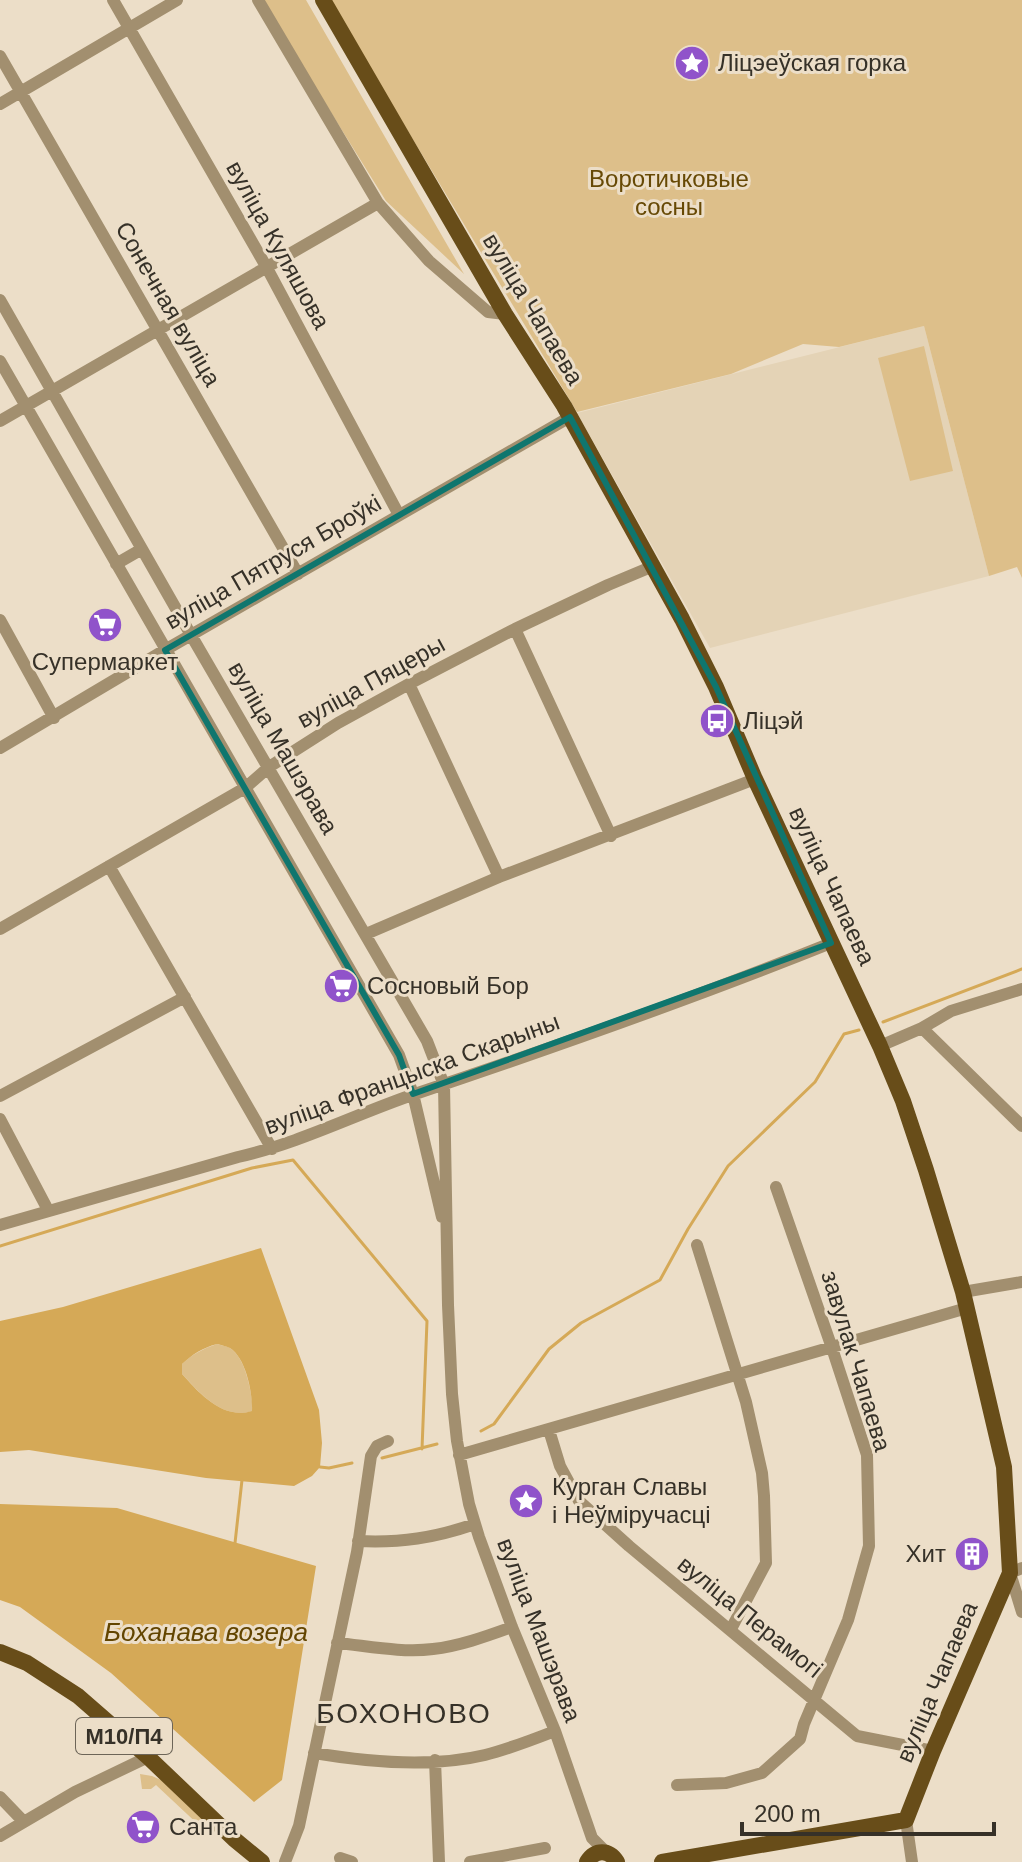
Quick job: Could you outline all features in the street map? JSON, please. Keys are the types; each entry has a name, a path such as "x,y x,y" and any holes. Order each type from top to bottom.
{"main road":[{"name":"вуліца Чапаева","path":"323,0 505,314 570,417 682,619 716,687 903,1101 965,1300 1004,1467 1016,1570 933,1751 906,1820"},
{"name":"М10/П4","path":"0,1652 27,1663 78,1696 262,1862"},
{"path":"662,1862 906,1820"},
{"path":"588,1860 596,1853 615,1859"}],"street":[{"name":"вуліца Куляшова","path":"113,0 267,268 399,515"},
{"path":"0,104 177,0"},
{"path":"258,0 378,203 429,261 488,312 505,314"},
{"name":"Сонечная вуліца","path":"0,56 298,574"},
{"path":"0,421 378,203"},
{"name":"вуліца Машэрава","path":"0,300 427,1041 444,1085 448,1305 452,1394 459,1455 475,1524 512,1627 555,1731 592,1838 615,1859"},
{"name":"вуліца Машэрава","path":"0,361 399,1055 413,1094 448,1243"},
{"name":"вуліца Пятруся Броўкі","path":"0,748 570,417"},
{"path":"116,564 142,549"},
{"name":"вуліца Пяцеры","path":"0,929 245,788 269,767 338,723 515,629 651,567"},
{"path":"0,620 54,718"},
{"path":"515,629 611,836"},
{"path":"409,684 499,877"},
{"path":"366,934 499,877 755,779"},
{"path":"109,866 272,1149"},
{"name":"вуліца Францыска Скарыны","path":"0,1225 272,1149 413,1094 755,974 831,943"},
{"path":"880,1046 922,1028 951,1011 1022,989"},
{"path":"0,1096 185,997"},
{"path":"922,1028 1022,1126"},
{"path":"0,1119 48,1210"},
{"name":"завулак Чапаева","path":"677,1785 726,1783 762,1773 800,1739 848,1620 869,1546 867,1455 776,1187"},
{"path":"697,1245 746,1402 762,1473 766,1563 731,1629"},
{"path":"459,1455 832,1348 1022,1282"},
{"name":"вуліца Перамогі","path":"549,1430 560,1466 579,1501 629,1546 857,1736 933,1751"},
{"path":"285,1862 299,1826 357,1552 371,1456 377,1446 388,1441"},
{"path":"358,1541 417,1540 475,1524"},
{"path":"1016,1570 1022,1612"},
{"path":"337,1643 431,1650 483,1638 512,1627"},
{"path":"314,1753 385,1761 435,1760 482,1755 555,1731"},
{"path":"0,1836 75,1792 148,1757"},
{"path":"435,1760 439,1862"},
{"path":"0,1797 24,1822"},
{"name":"вуліца Чапаева","path":"906,1820 912,1862"},
{"name":"вуліца Машэрава","path":"588,1860 592,1838"},
{"path":"470,1862 545,1848"}],"highlighted area":[{"path":"570,417 716,687 831,943 413,1094 399,1055 165,650"}],"shaded area":[{"path":"924,326 989,576 710,648 577,413"}],"green space":[{"path":"261,0 306,0 464,274 386,201"},
{"name":"Воротичковые сосны","path":"329,0 1022,0 1022,578 1017,567 989,576 924,326 839,347 803,344 731,374 577,412"},
{"path":"924,346 953,471 910,481 878,358"},
{"path":"217,1344 230,1348 240,1360 250,1386 253,1411 242,1413 222,1409 182,1374 182,1364 186,1360"},
{"path":"140,1774 161,1780 214,1830 213,1834 208,1836 202,1832 203,1829 156,1785 151,1789 142,1789"}],"water":[{"path":"261,1248 319,1410 322,1443 320,1467 312,1476 294,1486 206,1478 29,1450 0,1452 0,1321 63,1307","holes":["217,1344 230,1348 240,1360 250,1386 252,1411 241,1413 222,1409 204,1397 182,1374 182,1364 190,1357"]},
{"name":"Боханава возера","path":"0,1504 117,1508 316,1566 282,1780 254,1802 111,1673 20,1607 0,1600"}],"waterway":[{"path":"883,1022 1022,969"},
{"path":"481,1431 494,1424 549,1349 581,1323 660,1280 728,1166 815,1082 844,1034 859,1030"},
{"path":"0,1246 252,1168 293,1160 427,1321 422,1449"},
{"path":"382,1458 437,1444"},
{"path":"320,1467 352,1463"},
{"path":"235,1543 242,1480"}],"place":[{"name":"Ліцэеўская горка","path":"692,63"},
{"name":"Супермаркет","path":"105,625"},
{"name":"Ліцэй","path":"717,721"},
{"name":"Сосновый Бор","path":"341,986"},
{"name":"Курган Славы і Неўміручасці","path":"526,1501"},
{"name":"Хит","path":"972,1554"},
{"name":"Санта","path":"143,1827"}],"district":[{"name":"БОХОНОВО","path":"404,1713"}]}
